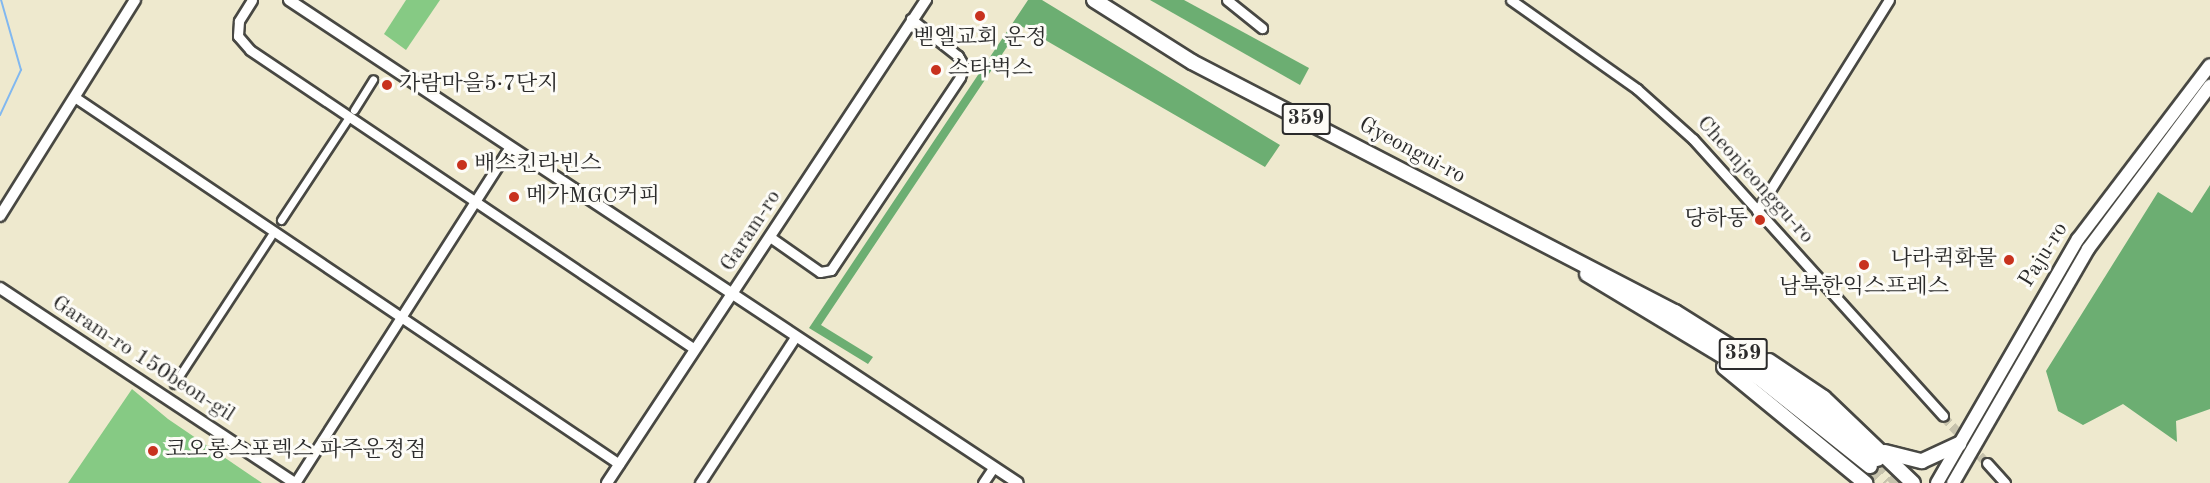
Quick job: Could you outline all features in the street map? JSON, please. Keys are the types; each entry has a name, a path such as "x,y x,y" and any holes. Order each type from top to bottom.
{"main road":[{"name":"Gyeongui-ro","path":"1094,0 1191,62 1522,233 1592,272 1758,377 1877,459"},
{"name":"Paju-ro","path":"1937,483 2078,239 2210,65"},
{"name":"Paju-ro","path":"1953,483 2088,249 2210,86"},
{"path":"1592,272 1672,299 1789,372 1877,459 1908,480"},
{"path":"1592,272 1755,387 1865,483"},
{"path":"1877,459 1922,461 1959,444"},
{"path":"1961,483 1962,469"}],"street":[{"path":"0,216 76,98 135,0"},
{"path":"252,0 239,21 242,44 477,200 693,348"},
{"path":"289,0 509,149 1018,483"},
{"name":"Garam-ro","path":"607,483 693,348 732,296 911,19 926,0"},
{"name":"Cheonjeonggu-ro","path":"1511,0 1662,110 1758,211 1943,416"},
{"path":"1758,211 1889,0"},
{"path":"1234,1 1262,28"},
{"path":"770,237 820,272 831,270 960,78 964,66 958,56 911,19"},
{"path":"354,110 373,80"},
{"path":"76,98 619,464"},
{"path":"281,220 347,120"},
{"path":"295,483 509,149"},
{"path":"174,384 271,236"},
{"name":"Garam-ro 150beon-gil","path":"0,288 295,483"},
{"path":"700,483 795,337"},
{"path":"1987,463 2005,483"},
{"path":"984,483 993,468"}],"green space":[{"path":"406,0 440,0 406,50 384,34"},
{"path":"1028,0 1042,0 1280,145 1265,167 1021,26 821,325 873,357 868,364 809,328"},
{"path":"1150,0 1184,0 1309,68 1300,85"},
{"path":"2210,185 2210,409 2176,421 2177,442 2123,404 2083,425 2058,411 2046,371 2158,192 2192,213"},
{"name":"코오롱스포렉스 파주운정점","path":"132,389 168,419 262,483 68,483"}],"waterway":[{"path":"0,115 21,70 1,0"}],"tunnel":[{"path":"1943,416 1987,463"},
{"path":"1878,459 1899,483"},
{"path":"1870,466 1886,483"}],"place":[{"name":"벧엘교회 운정","path":"980,16"},
{"name":"스타벅스","path":"936,70"},
{"name":"가람마을5·7단지","path":"387,85"},
{"name":"배스킨라빈스","path":"462,165"},
{"name":"메가MGC커피","path":"514,197"},
{"name":"당하동","path":"1760,220"},
{"name":"나라퀵화물","path":"2009,260"},
{"name":"남북한익스프레스","path":"1864,265"},
{"name":"코오롱스포렉스 파주운정점","path":"153,451"}]}
